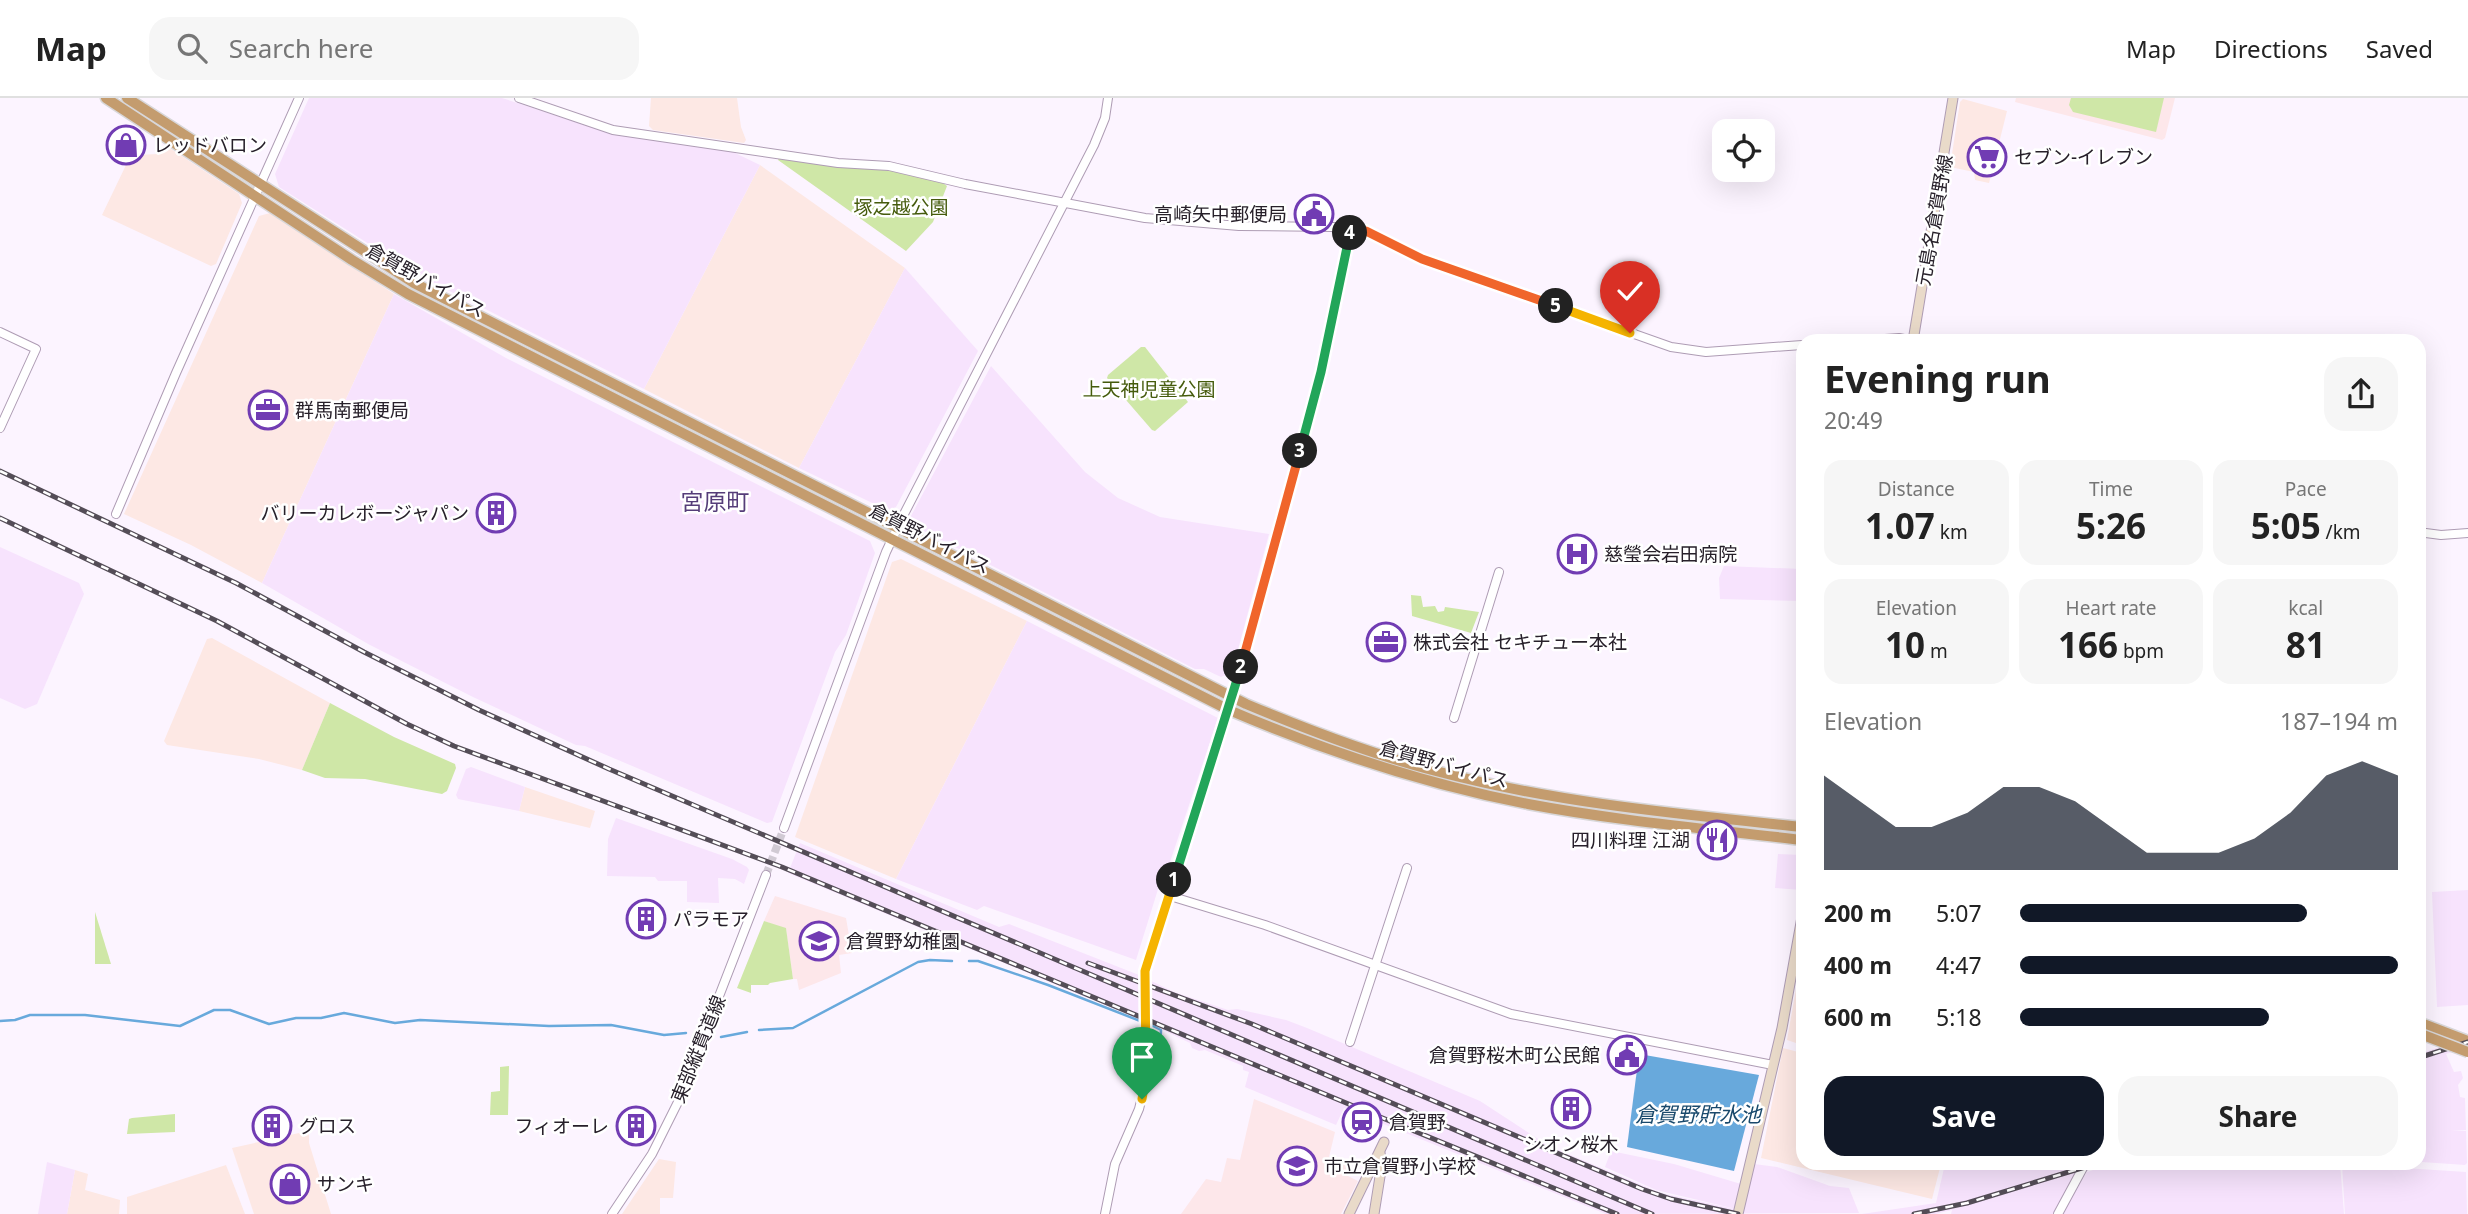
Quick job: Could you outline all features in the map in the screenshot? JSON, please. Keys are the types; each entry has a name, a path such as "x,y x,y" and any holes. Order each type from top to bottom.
{"highway":[{"name":"倉賀野バイパス","path":"106,98 352,260 408,293 1232,697 1356,748 1472,780 1591,803 1796,826"},
{"name":"倉賀野バイパス","path":"127,98 414,283 1229,710 1297,739 1352,758 1469,791 1529,804 1796,840"},
{"path":"2426,1025 2468,1041"},
{"path":"2426,1036 2468,1052"}],"main road":[{"name":"元島名倉賀野線","path":"1914,334 1953,98"},
{"path":"1738,1214 1782,1028 1796,950"},
{"path":"1349,1214 1382,1147 1374,1214"}],"street":[{"path":"116,514 299,98"},
{"path":"519,98 613,130 838,163 889,166 1064,204 1145,218 1239,226 1333,227 1366,231 1422,259 1671,347 1706,352 1796,345"},
{"path":"784,828 895,534 1094,145 1105,118 1108,98"},
{"path":"1105,1214 1115,1164 1142,1099 1146,1076 1145,971 1229,710 1313,405 1351,230"},
{"path":"0,332 36,349 0,428"},
{"path":"2426,533 2468,533"},
{"path":"1454,718 1499,572"},
{"path":"1350,1042 1407,868"},
{"name":"東部縦貫道線","path":"612,1214 652,1154 678,1102 766,874"},
{"path":"1170,896 1265,925 1511,1014 1773,1065"},
{"path":"2058,1214 2082,1170"}],"shaded area":[{"path":"309,98 502,98 609,133 733,152 760,165 644,389 418,275 279,187 275,174"},
{"path":"651,98 737,98 741,127 746,140 744,143 653,130 649,126"},
{"path":"2016,98 2175,98 2165,138 2162,140 2015,102"},
{"path":"1963,99 2007,111 1989,183 1975,180 1974,172 1950,167 1960,102"},
{"path":"165,145 239,194 242,203 216,264 211,266 102,215 127,163 136,163 137,155 158,154"},
{"path":"760,165 905,268 799,468 644,389"},
{"path":"270,213 394,294 262,583 191,545 124,514 259,216"},
{"path":"905,268 978,351 896,507 887,510 799,468"},
{"path":"394,294 506,358 870,541 875,553 846,635 835,652 772,822 767,823 585,746 576,745 473,697 370,645 262,583"},
{"path":"991,366 1085,472 1118,498 1160,517 1269,534 1232,672 1221,677 1204,669 1195,669 914,526 911,516"},
{"path":"0,547 79,583 84,594 37,704 25,709 0,698"},
{"path":"901,559 1027,621 896,879 795,837 892,562"},
{"path":"1724,566 1796,569 1796,601 1720,599 1719,578"},
{"path":"1027,621 1218,718 1136,960 984,906 977,910 896,879"},
{"path":"212,638 330,703 302,770 259,759 167,745 164,741 207,639"},
{"path":"471,767 525,787 519,811 458,799 456,795 466,769"},
{"path":"525,787 595,811 590,828 519,811"},
{"path":"616,818 732,859 749,870 744,884 735,879 718,878 719,903 687,902 687,881 607,876 608,839"},
{"path":"800,843 999,927 1009,924 1139,975 1174,992 1228,1010 1237,1009 1286,1020 1307,1028 1480,1101 1549,1146 1661,1193 1744,1211 1754,1164 1777,1167 1830,1186 1849,1188 1859,1213 1606,1214 1344,1108 1336,1125 1245,1087 1249,1072 1243,1070 1243,1066 1205,1050 1199,1051 1192,1048 1190,1043 1146,1022 788,873"},
{"path":"1778,854 1796,855 1796,890 1775,888"},
{"path":"2468,890 2468,1005 2437,1007 2432,892"},
{"name":"倉賀野幼稚園","path":"775,896 846,918 852,953 839,955 841,973 799,990 797,979 793,979 786,929 764,921"},
{"path":"1796,989 1796,1043 1787,1040"},
{"path":"2468,1038 2468,1047 2446,1054 2454,1072 2461,1071 2463,1078 2458,1085 2460,1097 2465,1098 2466,1130 2451,1130 2466,1131 2465,1165 2426,1162 2426,1051"},
{"path":"1783,1048 1796,1051 1796,1166 1761,1158"},
{"path":"1254,1099 1335,1132 1329,1157 1349,1163 1346,1175 1358,1181 1341,1214 1181,1214 1206,1179 1221,1182 1227,1158 1240,1160"},
{"path":"309,1128 309,1143 331,1214 254,1214 232,1148 299,1133"},
{"path":"1611,1151 1674,1164 1741,1184 1736,1209 1656,1190 1605,1167"},
{"path":"659,1159 676,1162 673,1198 660,1198 660,1214 622,1214"},
{"path":"47,1162 75,1170 67,1214 38,1214"},
{"path":"226,1165 245,1214 127,1214 127,1197"},
{"path":"75,1170 88,1174 85,1190 120,1200 119,1214 67,1214"},
{"path":"1811,1170 1939,1170 1932,1199"},
{"path":"1944,1170 2089,1170 2076,1175 2054,1214 1951,1214 1952,1210 1935,1214 1862,1214 1936,1203"},
{"path":"2340,1170 2344,1214 2062,1214 2087,1172"},
{"path":"2342,1170 2466,1172 2467,1214 2345,1214"}],"green space":[{"path":"2071,98 2164,98 2156,132 2073,112 2069,105"},
{"name":"塚之越公園","path":"780,156 824,164 893,171 947,186 933,222 906,251 778,160"},
{"name":"上天神児童公園","path":"1141,347 1145,347 1188,402 1155,431 1107,378"},
{"path":"1411,595 1421,596 1423,607 1435,606 1438,612 1444,611 1445,607 1479,612 1471,633 1412,616"},
{"path":"330,703 394,737 455,764 447,791 442,794 365,779 325,778 302,770"},
{"path":"95,912 111,964 95,964"},
{"path":"764,921 786,928 793,979 768,985 751,985 751,993 737,988"},
{"path":"509,1066 508,1115 490,1115 491,1092 500,1091 500,1067"},
{"path":"175,1114 175,1132 127,1134 129,1119"}],"water":[{"name":"倉賀野貯水池","path":"1639,1054 1759,1075 1734,1171 1627,1147"}],"waterway":[{"path":"759,1030 793,1028 918,962 952,961"},
{"path":"969,961 978,961 1048,985 1153,1026 1161,1030 1160,1052"},
{"path":"0,1021 30,1015 85,1015 180,1026 214,1010 230,1010 269,1024 344,1013 395,1023 420,1020 549,1026 611,1025 664,1035 686,1033"},
{"path":"721,1037 747,1032"}],"tunnel":[{"path":"766,875 784,828"}],"railway":[{"path":"0,471 236,583 479,710 609,769 1652,1214"},
{"path":"0,518 217,621 407,724 454,746 782,867 1617,1214"},
{"path":"1088,963 1252,1024 1642,1189 1671,1199 1738,1214"},
{"path":"2426,1055 2468,1042"},
{"path":"1914,1214 1967,1203 2075,1170"}],"place":[{"name":"レッドバロン","path":"126,145"},
{"name":"セブン-イレブン","path":"1987,157"},
{"name":"高崎矢中郵便局","path":"1314,214"},
{"name":"群馬南郵便局","path":"268,410"},
{"name":"バリーカレボージャパン","path":"496,513"},
{"name":"慈瑩会岩田病院","path":"1577,554"},
{"name":"株式会社 セキチュー本社","path":"1386,642"},
{"name":"四川料理 江湖","path":"1717,840"},
{"name":"パラモア","path":"646,919"},
{"name":"倉賀野幼稚園","path":"819,941"},
{"name":"倉賀野桜木町公民館","path":"1627,1055"},
{"name":"シオン桜木","path":"1571,1109"},
{"name":"倉賀野","path":"1362,1122"},
{"name":"グロス","path":"272,1126"},
{"name":"フィオーレ","path":"636,1126"},
{"name":"市立倉賀野小学校","path":"1297,1166"},
{"name":"サンキ","path":"290,1184"}],"district":[{"name":"宮原町","path":"715,501"}],"route":[{"path":"1142,1099 1146,1076 1145,971 1245,653 1321,372 1351,230 1366,231 1422,259 1630,333"}]}
